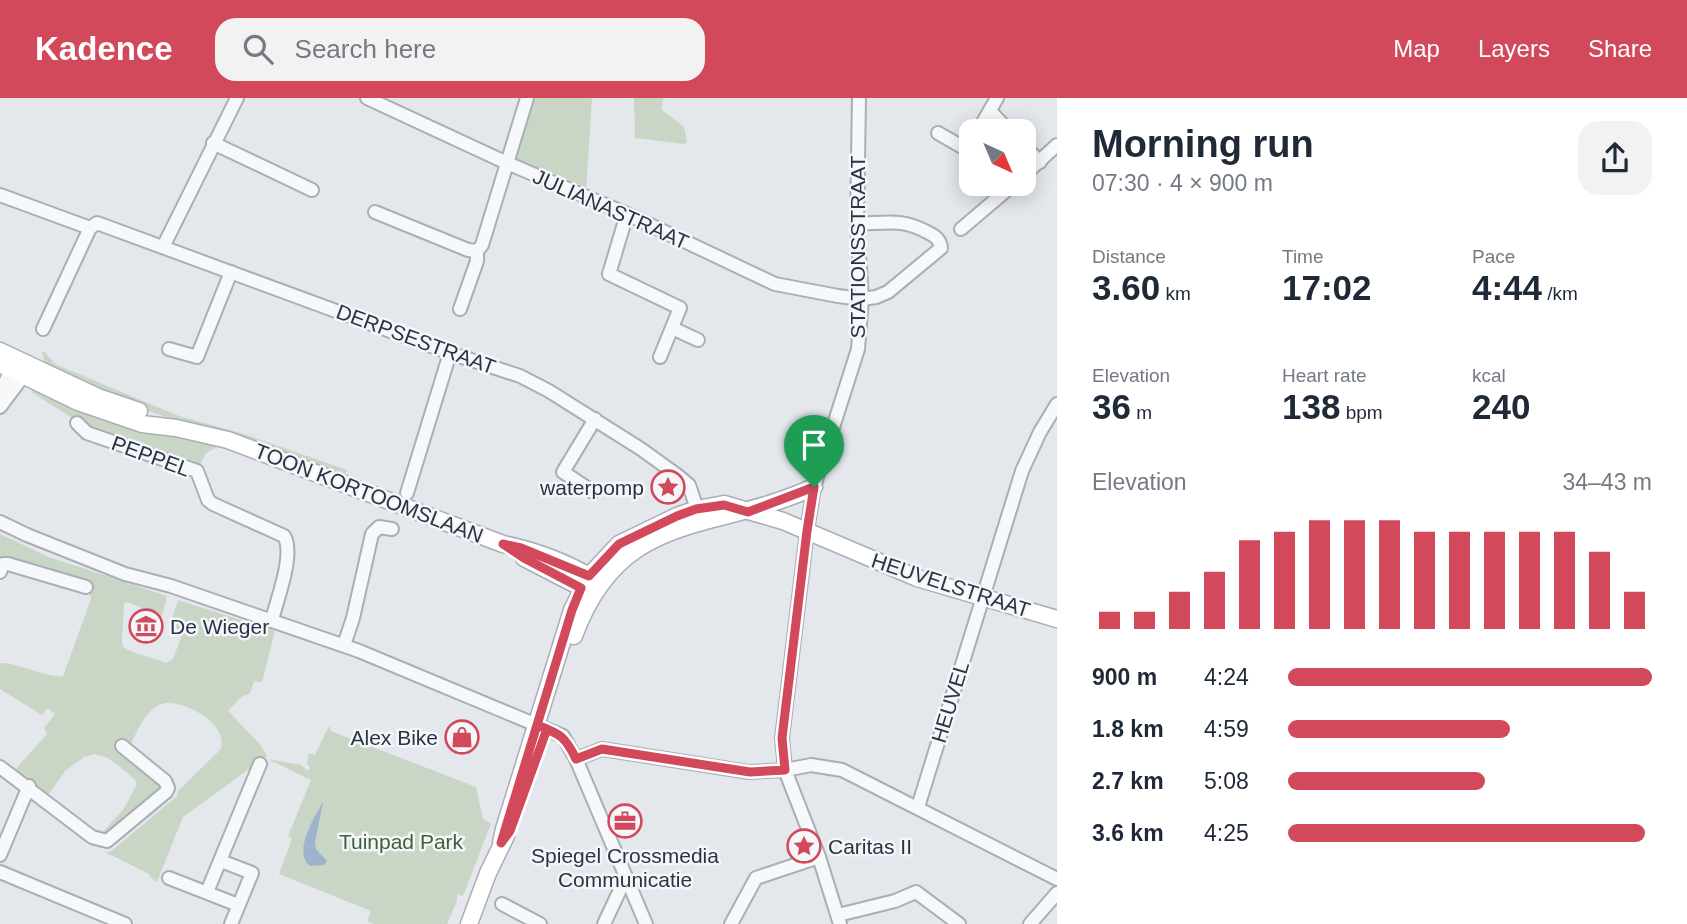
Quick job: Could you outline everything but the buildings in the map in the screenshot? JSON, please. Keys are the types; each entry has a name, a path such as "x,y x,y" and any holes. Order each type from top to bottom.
{"street":[{"path":"163,247 237,98"},
{"name":"JULIANASTRAAT","path":"367,98 507,163 627,214 775,284 862,299"},
{"path":"460,309 527,98"},
{"name":"STATIONSSTRAAT","path":"839,919 819,857 785,770 782,738 814,487 858,349 862,299 857,224 859,98"},
{"path":"985,119 998,98"},
{"path":"990,111 998,119"},
{"path":"938,133 959,143"},
{"path":"213,143 312,190"},
{"path":"1036,166 1057,145"},
{"path":"1036,158 1040,162"},
{"name":"DERPSESTRAAT","path":"0,195 90,229 97,223 450,353 520,376 595,419 677,475 689,485 696,509"},
{"path":"961,229 1000,196"},
{"path":"375,212 468,250 477,251"},
{"path":"627,214 609,274 680,308 660,357"},
{"path":"857,224 908,222 941,243 937,253 888,292 876,298 862,299"},
{"path":"43,329 90,229"},
{"path":"169,349 197,357 231,272"},
{"path":"672,328 698,340"},
{"name":"TOON KORTOOMSLAAN","path":"0,351 14,368 78,402 142,424 176,428 228,440 503,544 521,548 588,586"},
{"path":"407,494 450,353"},
{"path":"0,394 14,368"},
{"path":"0,407 14,368"},
{"name":"HEUVEL","path":"918,807 1022,471 1040,432 1057,404"},
{"path":"593,492 562,472 595,419"},
{"name":"PEPPEL","path":"77,423 87,433 197,471 208,500 213,505 284,536 288,543 288,556 272,620"},
{"path":"588,586 645,542 670,531 748,512 814,487"},
{"name":"HEUVELSTRAAT","path":"696,509 724,505 783,521 917,578 1057,619"},
{"path":"469,924 501,843 510,831 542,727 584,609 588,586 619,544 696,509"},
{"path":"0,522 125,574 171,586 344,645 563,736 576,759 644,923"},
{"path":"344,645 353,618 372,534 379,527 392,529"},
{"path":"503,544 524,558 588,586"},
{"path":"0,572 3,564 8,564 86,587"},
{"path":"0,766 92,837 107,841 168,788 166,781 122,746"},
{"path":"576,759 602,749 750,772 811,765 842,770 1057,879"},
{"path":"207,892 260,764"},
{"path":"0,855 29,786"},
{"path":"731,924 756,878 819,857"},
{"path":"221,861 251,873 231,924"},
{"path":"0,872 125,924"},
{"path":"604,924 626,877"},
{"path":"169,878 238,905"},
{"path":"462,924 482,887"},
{"path":"839,919 916,892 959,924"},
{"path":"1030,924 1057,893"},
{"path":"502,904 540,924"}],"green space":[{"path":"530,98 592,98 586,193 515,161 513,157"},
{"path":"634,98 663,98 662,110 684,127 687,142 684,144 635,138"},
{"path":"42,352 55,364 179,416 244,434 347,470 344,477 136,407 45,364"},
{"path":"36,387 219,446 206,453 199,467 87,431 79,422 31,392"},
{"path":"0,534 49,557 167,596 162,616 124,603 123,647 138,654 166,663 173,659 182,635 181,631 170,625 178,600 275,631 262,682 254,681 250,693 241,697 228,711 260,744 267,756 183,817 157,882 149,874 105,852 110,852 177,796 178,791 220,750 222,740 218,731 202,714 179,704 168,703 153,709 143,721 124,756 165,790 113,834 98,837 123,810 136,786 136,781 129,774 108,758 95,754 84,757 65,771 46,798 15,770 47,734 44,728 55,714 48,708 42,715 0,689 0,663 63,676 91,599 88,588 0,560"},
{"name":"Tuinpad Park","path":"329,726 331,731 476,787 483,819 491,824 463,896 457,894 457,901 447,924 374,924 367,921 371,911 279,874 292,839 288,836 311,780 268,759 301,765 308,771 309,753 315,755"}],"water":[{"path":"323,802 315,842 316,849 327,861 324,865 310,866 305,860 304,843"}],"place":[{"name":"waterpomp","path":"668,487"},
{"name":"De Wieger","path":"146,626"},
{"name":"Alex Bike","path":"462,737"},
{"name":"Spiegel Crossmedia Communicatie","path":"625,821"},
{"name":"Caritas II","path":"804,846"}],"route":[{"path":"814,487 748,512 724,505 696,509 677,516 619,544 589,576 570,566 503,544 581,588 537,725 547,729 510,831 501,843 537,725 552,731 563,736 576,759 602,749 750,772 785,770 782,738 814,487"}]}
